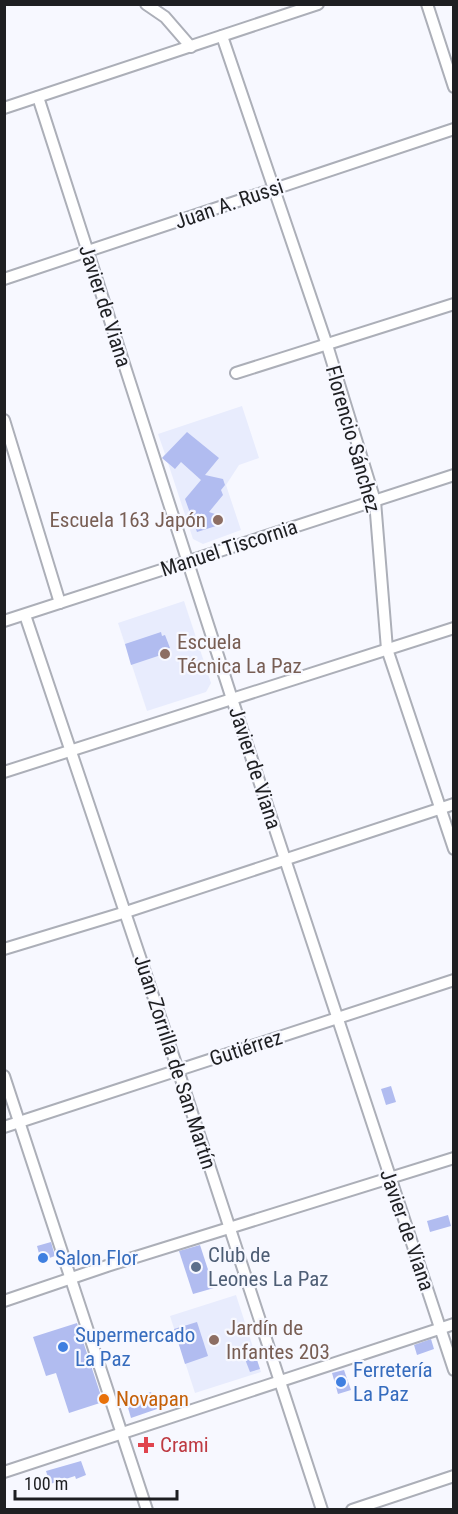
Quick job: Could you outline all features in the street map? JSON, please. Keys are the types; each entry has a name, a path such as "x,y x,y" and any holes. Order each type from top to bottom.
{"street":[{"path":"146,4 165,16 191,47"},
{"path":"4,108 318,4"},
{"path":"427,4 453,87"},
{"name":"Florencio Sánchez","path":"222,36 327,345 375,501 387,649 453,849"},
{"name":"Javier de Viana","path":"38,97 232,699 453,1370"},
{"name":"Juan A. Russi","path":"4,279 453,129"},
{"path":"236,373 453,304"},
{"path":"4,420 60,603"},
{"name":"Manuel Tiscornia","path":"4,621 453,475"},
{"name":"Juan Zorrilla de San Martín","path":"25,615 126,912 322,1509"},
{"path":"4,772 453,628"},
{"path":"4,950 453,804"},
{"name":"Gutiérrez","path":"4,1127 453,980"},
{"path":"4,1076 147,1509"},
{"path":"4,1301 453,1158"},
{"path":"4,1472 453,1324"},
{"path":"352,1509 453,1476"}],"shaded area":[{"path":"242,406 259,458 239,465 226,485 241,530 203,544 193,539 168,463 162,458 165,454 158,434"},
{"name":"Escuela Técnica La Paz","path":"184,601 211,683 206,692 147,711 118,623"},
{"name":"Jardín de Infantes 203","path":"236,1295 261,1372 195,1393 170,1316"}],"building":[{"path":"187,432 219,458 205,475 223,479 225,485 221,490 223,495 209,512 218,515 220,521 216,526 197,532 185,499 201,480 181,462 175,469 162,458"},
{"path":"161,632 162,636 165,635 170,648 166,649 167,653 131,665 125,644"},
{"path":"391,1086 396,1102 386,1105 381,1089"},
{"path":"448,1215 451,1226 430,1232 427,1221"},
{"path":"51,1242 55,1256 41,1261 37,1246"},
{"name":"Club de Leones La Paz","path":"200,1245 214,1288 193,1294 179,1251"},
{"path":"197,1322 208,1356 185,1364 174,1329"},
{"path":"77,1323 103,1402 69,1413 56,1373 46,1376 33,1337"},
{"path":"431,1339 434,1349 417,1355 414,1345"},
{"path":"254,1351 260,1369 250,1372 243,1354"},
{"name":"Ferretería La Paz","path":"344,1370 351,1390 338,1394 332,1373"},
{"path":"151,1392 157,1409 131,1418 126,1401"},
{"path":"81,1461 86,1475 50,1484 46,1471"}],"place":[{"name":"Escuela 163 Japón","path":"218,520"},
{"name":"Escuela Técnica La Paz","path":"165,654"},
{"name":"Salon Flor","path":"43,1258"},
{"name":"Club de Leones La Paz","path":"196,1267"},
{"name":"Jardín de Infantes 203","path":"214,1340"},
{"name":"Supermercado La Paz","path":"63,1347"},
{"name":"Ferretería La Paz","path":"341,1382"},
{"name":"Novapan","path":"104,1399"},
{"name":"Crami","path":"146,1445"}]}
